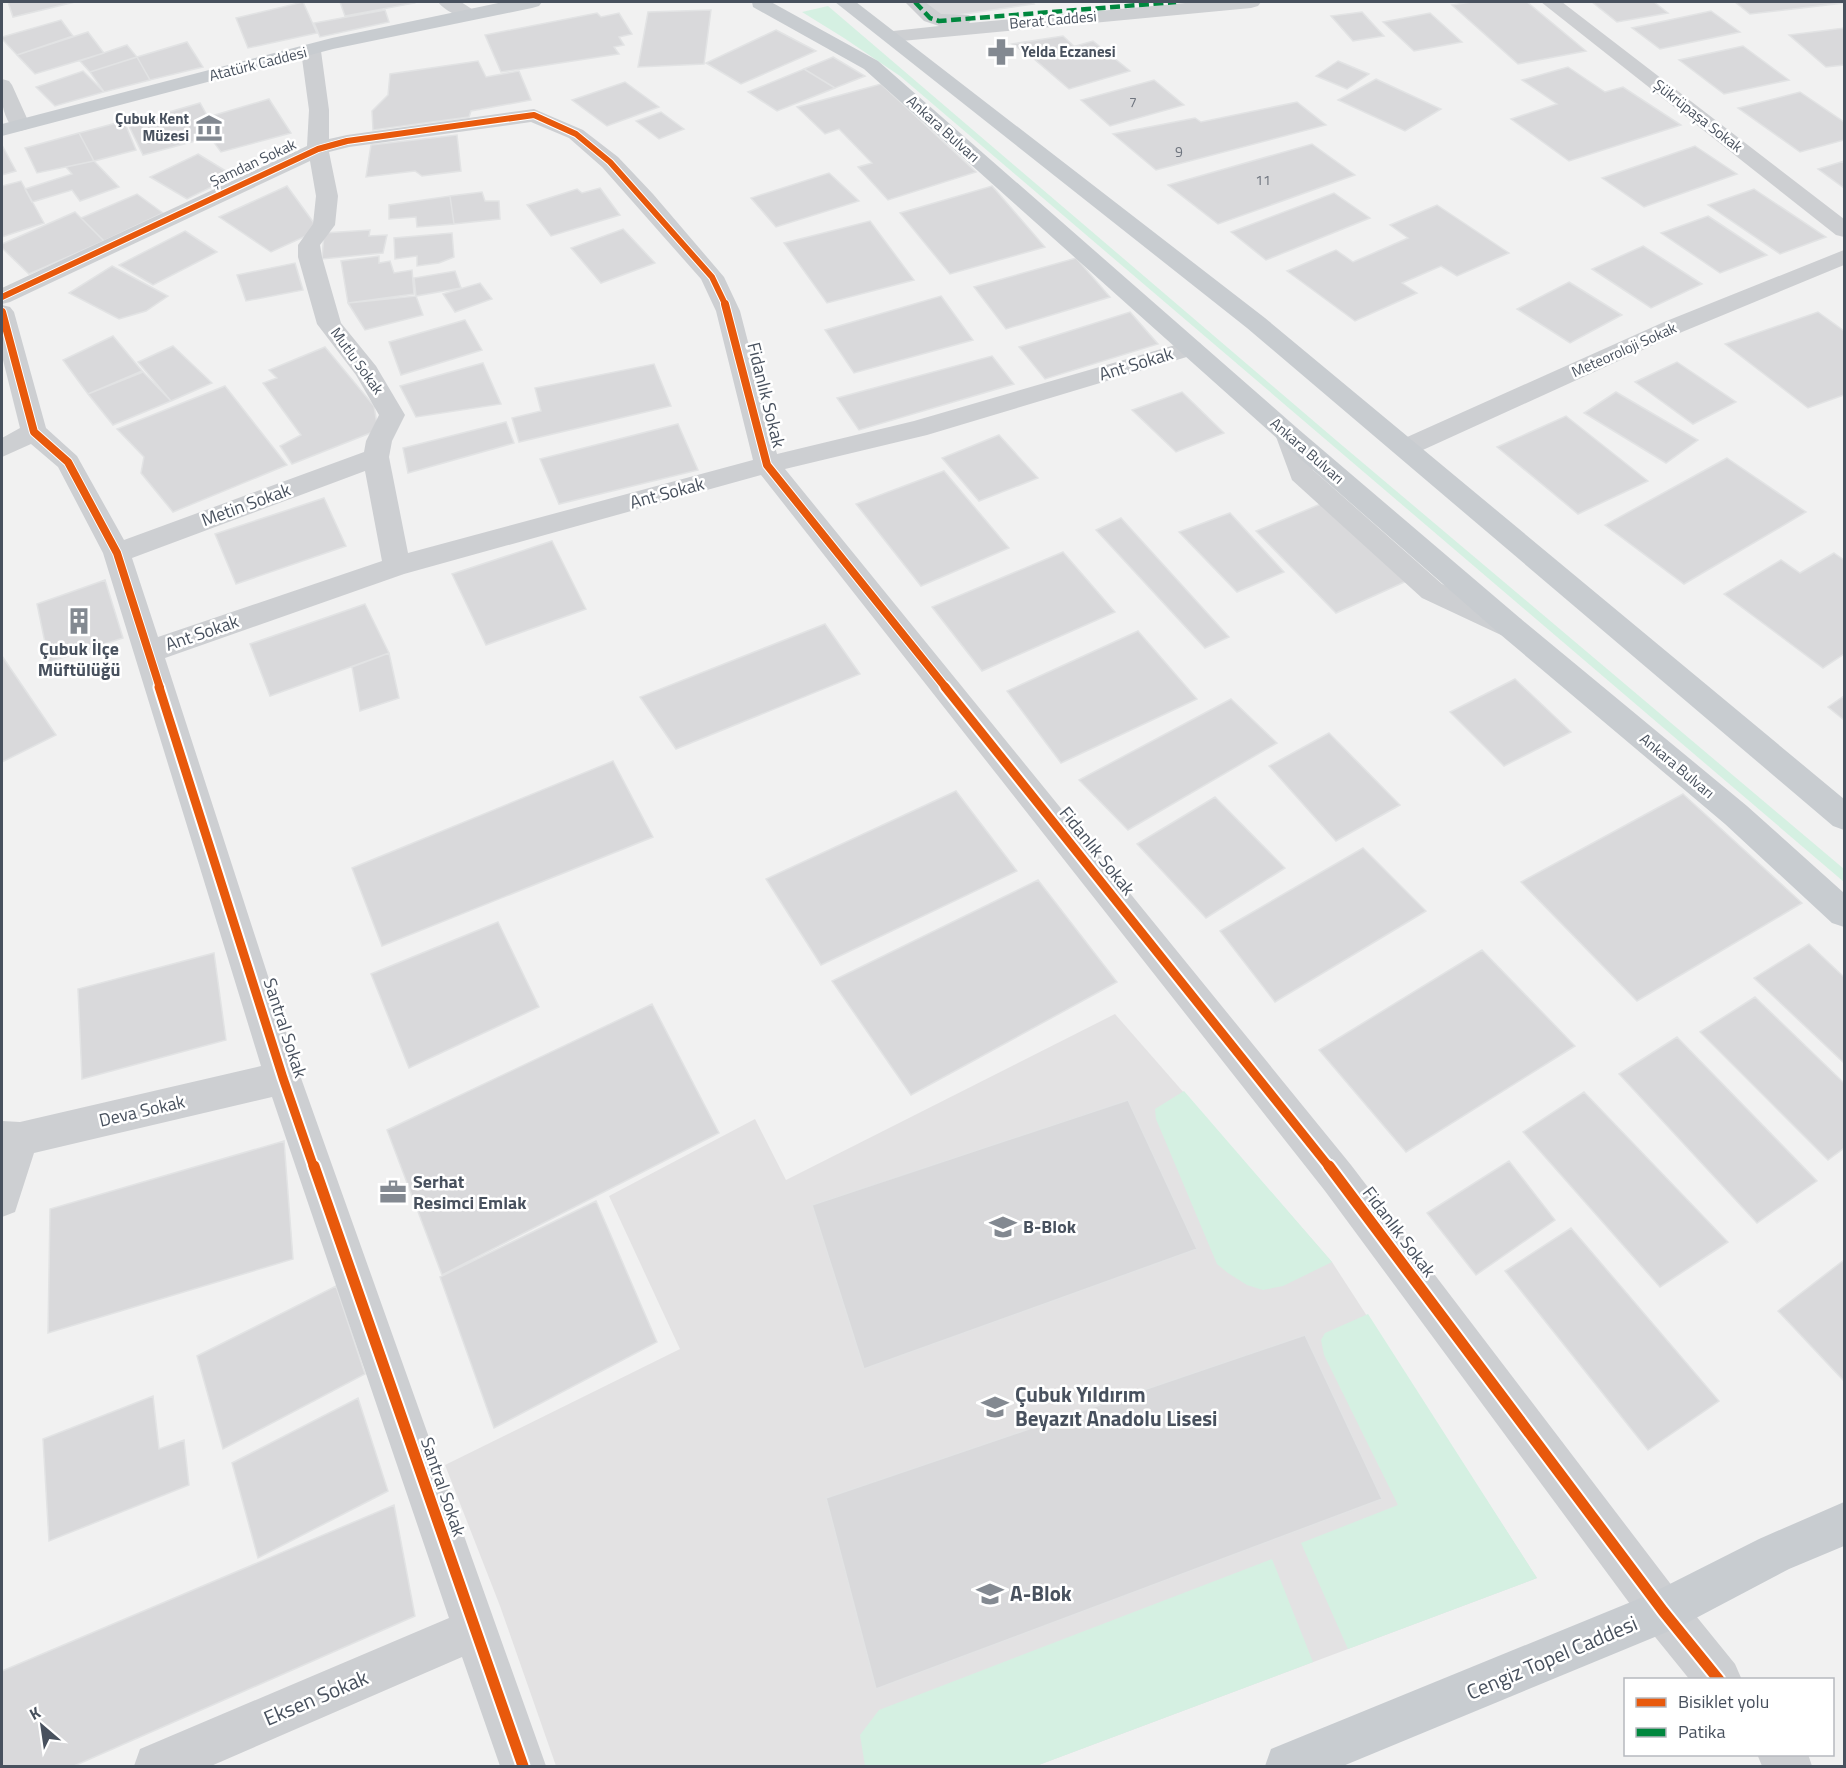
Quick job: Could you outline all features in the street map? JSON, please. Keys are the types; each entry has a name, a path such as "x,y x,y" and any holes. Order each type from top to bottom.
{"main road":[{"name":"Atatürk Caddesi","path":"11,128 468,13 524,3 548,2"},
{"path":"755,2 787,2"},
{"name":"Ankara Bulvarı","path":"755,2 871,65 1288,434"},
{"path":"845,2 1256,323 1845,817"},
{"name":"Ankara Bulvarı","path":"1512,627 1736,815 1845,913"},
{"name":"Cengiz Topel Caddesi","path":"1288,1767 1663,1611 1774,1554 1845,1524"}],"street":[{"path":"448,2 468,13"},
{"path":"915,2 930,18 939,21 1176,2"},
{"name":"Berat Caddesi","path":"891,36 1251,2"},
{"name":"Şükrüpaşa Sokak","path":"1551,2 1845,230"},
{"name":"Mutlu Sokak","path":"311,51 319,110 318,149 327,196 324,225 309,245 310,257 329,324 367,372 392,415 379,441 376,457 398,566"},
{"path":"2,85 11,128"},
{"name":"Şamdan Sokak","path":"2,297 318,149 347,141 534,114"},
{"name":"Fidanlık Sokak","path":"534,114 576,134 610,162 712,277 728,311 767,465 1338,1178 1663,1611 1717,1678"},
{"name":"Meteoroloji Sokak","path":"1405,448 1673,327 1845,257"},
{"path":"2,312 34,432 2,448"},
{"name":"Ant Sokak","path":"148,652 398,566 767,465 918,429 1191,348"},
{"name":"Santral Sokak","path":"34,432 68,462 117,553 283,1078 523,1767"},
{"path":"1288,434 1301,474 1432,591 1512,627"},
{"name":"Metin Sokak","path":"117,553 376,457"},
{"name":"Deva Sokak","path":"11,1138 283,1078"},
{"path":"2,1199 11,1138"},
{"name":"Eksen Sokak","path":"157,1767 475,1629"}],"shaded area":[{"name":"Çubuk Yıldırım Beyazıt Anadolu Lisesi","path":"1115,1014 1332,1262 1537,1578 1036,1766 556,1766 500,1606 445,1465 680,1349 609,1196 755,1119 786,1180"}],"green space":[{"path":"828,6 1337,441 1844,869 1844,882 900,76 802,12"},
{"path":"1184,1091 1332,1262 1283,1286 1263,1290 1247,1285 1217,1264 1156,1119 1155,1109"},
{"path":"1368,1314 1537,1578 1348,1649 1301,1543 1398,1505 1324,1355 1321,1340 1325,1333"},
{"path":"1272,1559 1313,1662 1036,1766 865,1766 860,1735 879,1710"}],"building":[{"path":"8,2 75,2 13,17"},
{"path":"303,2 317,33 248,48 236,18"},
{"path":"340,2 415,2 415,3 345,16"},
{"path":"921,2 1032,2 1034,4 937,18"},
{"path":"1471,2 1527,2 1586,51 1518,64 1452,5"},
{"path":"1592,2 1654,2 1668,13 1617,22"},
{"path":"1735,2 1844,2 1844,3 1750,14"},
{"path":"385,10 389,22 320,37 314,23"},
{"path":"711,10 704,64 638,67 648,12"},
{"path":"1711,11 1740,32 1660,49 1632,28"},
{"path":"1362,12 1384,36 1353,41 1331,16"},
{"path":"597,13 601,17 619,13 632,34 619,37 624,45 614,47 619,54 501,72 485,35"},
{"path":"1430,13 1462,42 1414,51 1383,22"},
{"path":"61,20 73,36 17,55 2,39 2,37"},
{"path":"1844,28 1844,65 1826,67 1789,35"},
{"path":"776,30 816,51 741,84 706,63"},
{"path":"88,32 104,53 35,74 17,55"},
{"path":"1063,36 1075,47 1033,58 1012,44"},
{"path":"1093,41 1130,71 1069,89 1033,58"},
{"path":"187,42 203,67 150,80 137,57"},
{"path":"127,45 137,57 90,72 80,61"},
{"path":"1743,46 1789,80 1724,94 1679,60"},
{"path":"137,57 150,80 104,92 90,72"},
{"path":"833,57 865,76 835,88 804,69"},
{"path":"478,61 486,77 519,71 531,100 471,111 469,117 373,130 372,111 388,95 390,74"},
{"path":"1338,61 1369,74 1347,89 1316,76"},
{"path":"1568,67 1605,92 1623,87 1681,125 1569,161 1511,119 1557,104 1522,80"},
{"path":"804,69 835,88 777,111 748,92"},
{"path":"83,71 104,92 55,106 36,87"},
{"path":"1376,79 1441,109 1405,131 1338,100"},
{"path":"1154,80 1184,105 1110,126 1081,100"},
{"path":"625,82 659,107 607,126 572,100"},
{"path":"881,84 976,172 888,200 858,167 872,163 839,129 825,134 797,107"},
{"path":"1800,92 1844,122 1844,140 1800,152 1738,108"},
{"name":"Çubuk Kent Müzesi","path":"269,99 291,133 221,152 210,137 143,155 128,124 200,103 208,117"},
{"path":"1297,102 1326,125 1156,170 1113,134 1195,118 1201,122"},
{"path":"661,112 684,129 659,139 636,121"},
{"path":"124,121 136,150 94,161 79,133"},
{"path":"79,133 94,161 37,173 25,148"},
{"path":"457,135 461,171 422,176 415,171 366,177 371,145"},
{"path":"1312,144 1355,175 1218,224 1168,185"},
{"path":"2,145 16,171 2,175"},
{"path":"1695,146 1737,174 1644,207 1602,178"},
{"path":"198,154 234,176 187,199 150,177"},
{"path":"94,161 119,187 80,201 72,190 32,202 25,189 72,174 66,167"},
{"path":"1844,161 1844,188 1818,169"},
{"path":"829,173 859,201 776,227 751,198"},
{"path":"21,181 44,223 2,237 2,186"},
{"path":"287,186 319,230 271,252 219,217"},
{"path":"992,186 1045,247 950,274 900,213"},
{"path":"600,188 620,215 551,236 527,205 577,189 582,193"},
{"path":"1754,189 1826,237 1780,254 1708,205"},
{"path":"482,192 485,201 499,201 500,219 454,224 450,196"},
{"path":"1334,193 1370,218 1266,260 1231,232"},
{"path":"137,194 163,213 104,241 81,218"},
{"path":"450,196 454,224 417,227 416,217 389,219 389,205"},
{"path":"1437,205 1509,253 1457,276 1441,266 1402,283 1417,293 1355,321 1287,271 1336,250 1353,262 1408,238 1390,225"},
{"path":"75,212 104,241 29,274 2,248 2,244"},
{"path":"1708,216 1767,255 1720,273 1661,233"},
{"path":"870,221 914,280 827,303 784,243"},
{"path":"623,229 655,263 601,283 571,248"},
{"path":"370,230 369,236 387,235 383,253 322,259 324,233"},
{"path":"185,231 217,252 153,285 119,265"},
{"path":"452,233 454,257 439,263 417,266 417,256 395,259 394,238"},
{"path":"1643,246 1702,284 1651,308 1592,269"},
{"path":"379,256 379,263 390,261 394,273 412,270 414,294 348,303 341,261"},
{"path":"1076,258 1110,297 1006,329 974,287"},
{"path":"295,263 303,290 246,301 237,275"},
{"path":"112,266 168,296 146,311 119,319 69,293"},
{"path":"455,271 461,288 416,296 414,278"},
{"path":"1569,282 1622,315 1570,343 1517,309"},
{"path":"480,283 492,299 455,312 443,294"},
{"path":"416,296 423,315 365,330 348,303"},
{"path":"941,296 973,340 854,373 825,330"},
{"path":"1130,312 1158,344 1045,379 1019,347"},
{"path":"1818,312 1844,331 1844,395 1808,408 1725,344"},
{"path":"465,320 482,350 401,375 389,342"},
{"path":"113,336 142,371 88,394 63,360"},
{"path":"173,346 212,383 171,401 138,362"},
{"path":"325,347 374,406 378,430 292,464 280,446 301,435 263,383 277,378 269,370"},
{"path":"992,356 1014,384 859,430 837,398"},
{"path":"1677,362 1736,402 1693,424 1635,382"},
{"path":"483,363 501,404 416,417 400,386"},
{"path":"654,364 671,406 519,442 512,418 541,411 535,388"},
{"path":"143,372 171,401 113,425 88,394"},
{"path":"225,386 287,465 173,512 141,473 144,457 117,429"},
{"path":"1182,392 1224,433 1176,452 1132,410"},
{"path":"1616,392 1698,440 1666,463 1584,413"},
{"path":"1566,416 1648,481 1578,514 1497,447"},
{"path":"506,422 514,443 408,473 403,448"},
{"path":"678,424 698,470 559,504 540,459"},
{"path":"999,435 1038,478 979,501 942,458"},
{"path":"1727,458 1806,512 1684,584 1605,525"},
{"path":"944,471 1009,548 921,586 856,504"},
{"path":"324,498 346,546 236,584 215,534"},
{"path":"1328,501 1411,579 1336,613 1256,531"},
{"path":"1230,513 1284,572 1237,592 1179,532"},
{"path":"1121,518 1229,637 1205,648 1096,530"},
{"path":"552,541 586,609 486,645 452,574"},
{"path":"1063,552 1115,612 982,671 932,607"},
{"path":"1834,553 1844,560 1844,654 1823,668 1724,594 1781,560 1800,573"},
{"name":"Çubuk İlçe Müftülüğü","path":"105,580 123,638 49,662 37,604"},
{"path":"365,604 389,653 270,696 250,644"},
{"path":"825,624 860,674 676,749 640,697"},
{"path":"1138,631 1197,699 1061,763 1007,691"},
{"path":"389,653 399,698 360,711 352,667"},
{"path":"2,656 56,735 2,762"},
{"path":"1515,679 1571,732 1504,766 1450,712"},
{"path":"1844,696 1844,720 1828,707"},
{"path":"1231,699 1277,743 1128,830 1079,780"},
{"path":"1329,733 1400,805 1336,841 1269,766"},
{"path":"613,761 653,837 382,946 352,868"},
{"path":"956,791 1017,871 821,965 766,879"},
{"path":"1683,794 1802,903 1637,1001 1521,882"},
{"path":"1215,797 1285,868 1206,918 1137,844"},
{"path":"1363,848 1426,911 1275,1002 1220,931"},
{"path":"1038,880 1117,982 911,1095 832,981"},
{"path":"498,922 539,1007 409,1068 371,974"},
{"path":"1809,944 1844,977 1844,1063 1754,978"},
{"path":"1482,950 1575,1046 1406,1152 1319,1050"},
{"path":"214,953 226,1040 82,1079 78,989"},
{"path":"1755,997 1844,1083 1844,1148 1828,1160 1700,1032"},
{"path":"652,1004 719,1133 442,1275 387,1130"},
{"path":"1677,1037 1817,1181 1757,1223 1619,1074"},
{"path":"1584,1092 1728,1242 1660,1287 1523,1132"},
{"name":"B-Blok","path":"1128,1100 1197,1249 864,1369 812,1205"},
{"path":"284,1141 293,1259 48,1333 50,1209"},
{"path":"1509,1161 1555,1220 1476,1275 1427,1213"},
{"path":"596,1201 657,1342 494,1428 440,1277"},
{"path":"1571,1228 1719,1401 1648,1450 1505,1271"},
{"path":"1844,1260 1844,1381 1778,1311"},
{"path":"336,1286 365,1374 223,1449 197,1356"},
{"name":"A-Blok","path":"1305,1335 1382,1499 876,1689 826,1498"},
{"path":"153,1396 159,1449 184,1440 189,1485 49,1541 43,1439"},
{"path":"358,1398 388,1491 258,1558 232,1463"},
{"path":"394,1505 415,1616 74,1766 2,1766 2,1671"}],"marked path":[{"path":"915,2 930,18 939,21 1176,2"}],"cycle path":[{"path":"2,297 318,149 347,141 534,115 576,134 610,162 712,277 728,311 767,465 1338,1178 1663,1611 1717,1678"},
{"path":"2,312 34,432 68,462 117,553 283,1078 523,1766"}],"place":[{"name":"Yelda Eczanesi","path":"1001,52"},
{"name":"Çubuk Kent Müzesi","path":"209,128"},
{"name":"Çubuk İlçe Müftülüğü","path":"79,621"},
{"name":"Serhat Resimci Emlak","path":"393,1192"},
{"name":"B-Blok","path":"1003,1227"},
{"name":"Çubuk Yıldırım Beyazıt Anadolu Lisesi","path":"995,1407"},
{"name":"A-Blok","path":"990,1594"}]}
